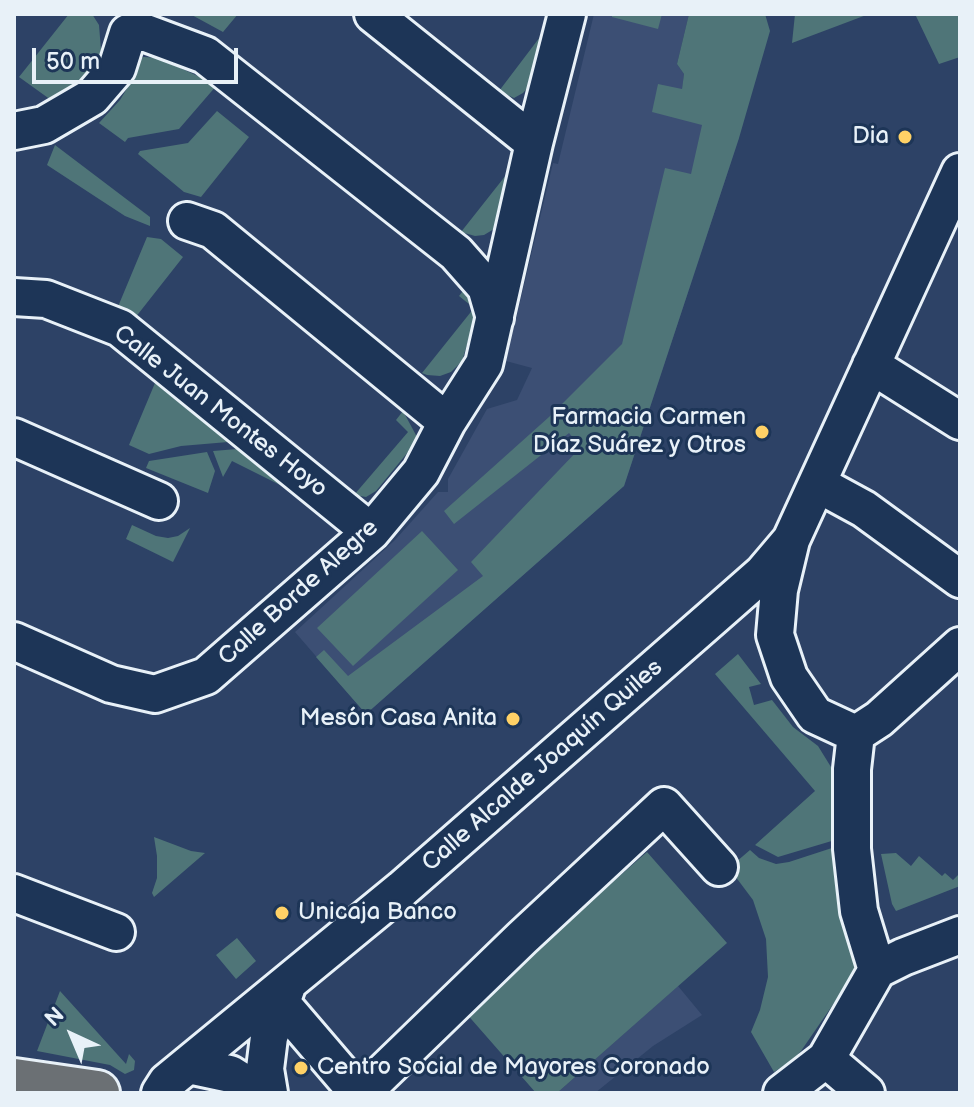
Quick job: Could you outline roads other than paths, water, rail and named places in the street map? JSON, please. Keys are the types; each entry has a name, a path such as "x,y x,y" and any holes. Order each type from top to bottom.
{"main road":[{"path":"14,1081 97,1093"}],"street":[{"path":"373,14 534,143"},
{"name":"Calle Borde Alegre","path":"14,641 111,684 155,694 206,676 371,532 421,472 447,422 484,364 567,14"},
{"path":"14,131 44,125 92,97 117,68 122,24 205,55 456,253 486,287 495,318"},
{"name":"Calle Alcalde Joaquín Quiles","path":"775,635 779,590 791,540 960,172"},
{"path":"187,221 213,230 447,422"},
{"path":"456,253 481,260 495,255 513,238"},
{"name":"Calle Juan Montes Hoyo","path":"14,297 46,299 120,328 371,532"},
{"path":"871,365 960,421"},
{"path":"14,437 159,501"},
{"path":"818,484 864,509 960,579"},
{"name":"Calle Alcalde Joaquín Quiles","path":"160,1093 167,1082 188,1065 284,993 763,573 791,540"},
{"path":"713,617 737,618 775,635 789,677 815,715 839,729 856,734 879,719 960,646"},
{"path":"856,734 852,769 852,849 859,911 877,970"},
{"path":"284,993 360,1093 664,806 719,867"},
{"path":"14,893 116,932"},
{"path":"782,1093 826,1059 877,970 960,935"},
{"path":"269,1093 265,1069 269,1037 284,993"},
{"path":"826,1059 866,1093"},
{"path":"188,1065 230,1074 260,1093"}],"place":[{"name":"Dia","path":"905,137"},
{"name":"Farmacia Carmen Díaz Suárez y Otros","path":"762,432"},
{"name":"Mesón Casa Anita","path":"513,719"},
{"name":"Unicaja Banco","path":"282,913"},
{"name":"Centro Social de Mayores Coronado","path":"301,1068"}]}
